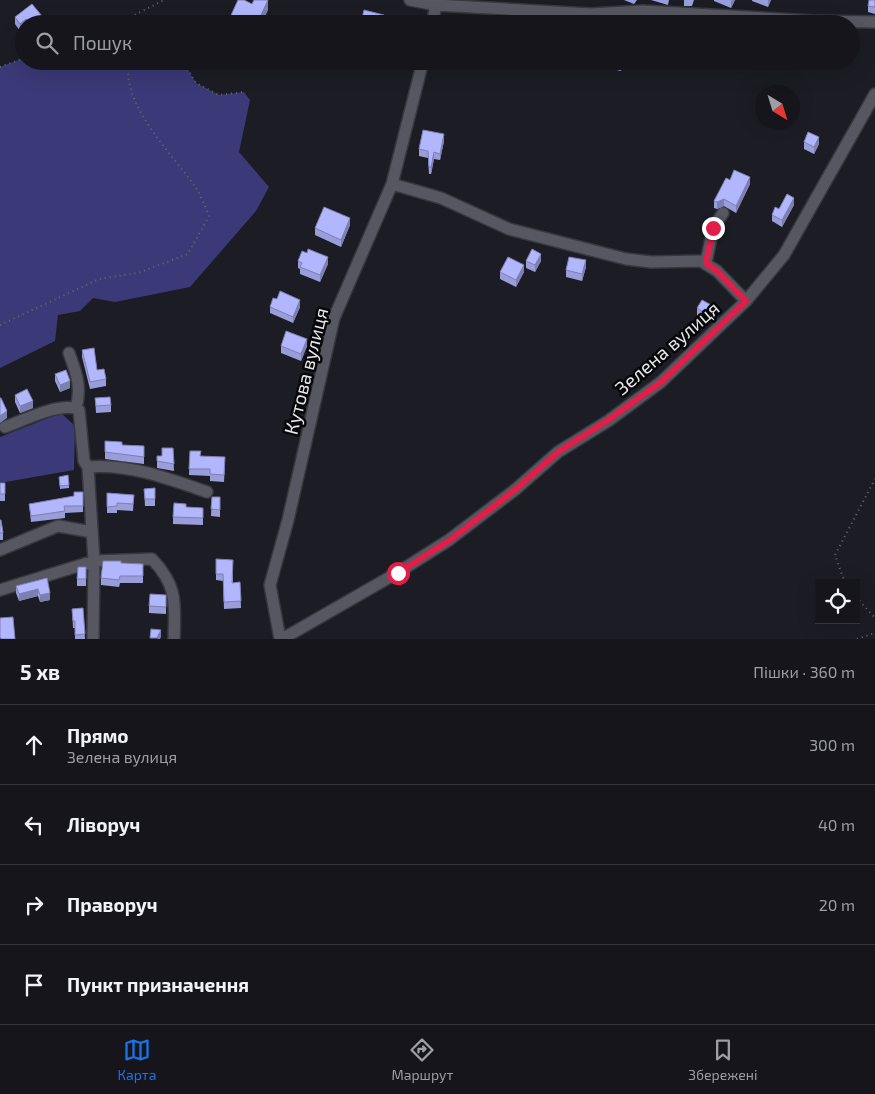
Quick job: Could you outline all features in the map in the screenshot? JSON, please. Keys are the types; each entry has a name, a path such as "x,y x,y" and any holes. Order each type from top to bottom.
{"street":[{"path":"410,0 436,5 590,14 643,11 711,15"},
{"path":"434,15 436,5"},
{"path":"860,22 875,22"},
{"name":"Кутова вулиця","path":"281,639 270,585 288,520 334,318 392,184 421,70"},
{"name":"Зелена вулиця","path":"281,639 398,573 450,540 516,489 558,452 608,420 661,382 746,301 784,255 875,94"},
{"path":"392,184 441,198 509,229 626,259 651,262 701,261 717,271 746,301"},
{"path":"706,263 713,228 723,213"},
{"path":"69,353 79,381 79,396 76,408"},
{"path":"5,428 60,408 76,408"},
{"path":"76,408 79,410 84,461 88,467 94,561 93,639"},
{"path":"88,467 102,465 155,475 206,492"},
{"path":"0,550 58,526 92,532"},
{"path":"0,590 94,561 152,559 164,571 171,583 175,597 174,639"}],"path":[{"path":"135,15 164,0"},
{"path":"231,15 238,7"},
{"path":"0,67 15,61"},
{"path":"0,325 99,279 138,273 188,254 209,216 197,189 144,118 126,76 127,70"},
{"path":"188,70 196,82 219,95 244,92"},
{"path":"844,579 835,555 875,479"},
{"path":"860,601 875,618"},
{"path":"857,639 875,633"}],"shaded area":[{"path":"15,61 15,70 188,70 196,83 219,95 244,92 250,100 239,152 269,187 256,211 190,287 115,302 93,298 80,311 58,315 55,341 0,368 0,67"},
{"path":"61,413 75,426 74,470 0,483 0,437"}],"building":[{"path":"238,0 244,0 252,4 254,0 268,0 261,15 231,15"},
{"path":"869,0 875,0 875,7 868,6"},
{"path":"32,4 41,15 18,15"},
{"path":"364,10 384,15 363,15"},
{"path":"423,130 444,134 440,154 434,152 431,167 429,167 428,151 419,149"},
{"path":"808,132 819,137 814,147 804,142"},
{"path":"734,170 750,177 736,206 724,199 717,202 714,201 726,178 730,180"},
{"path":"787,194 794,198 782,220 772,215 775,207 779,209"},
{"path":"324,207 350,218 341,240 315,228"},
{"path":"308,249 328,257 320,275 300,267 302,263 298,261 302,251 307,253"},
{"path":"532,249 541,254 535,265 526,261"},
{"path":"508,257 524,265 516,280 500,272"},
{"path":"569,257 586,260 582,274 566,270"},
{"path":"280,291 300,300 293,317 270,307 273,298 277,299"},
{"path":"702,300 713,306 708,315 697,308"},
{"path":"286,331 307,339 301,354 281,346"},
{"path":"94,348 97,370 104,369 106,379 90,382 82,350"},
{"path":"66,370 70,381 60,385 55,374"},
{"path":"27,389 33,401 20,406 15,395"},
{"path":"110,397 111,405 96,406 95,398"},
{"path":"0,398 7,411 0,416"},
{"path":"105,441 122,442 122,445 144,446 144,457 105,452"},
{"path":"162,448 173,448 174,464 157,461 157,456 162,456"},
{"path":"190,451 201,451 200,456 225,457 224,475 210,474 210,469 189,469"},
{"path":"68,475 69,485 60,486 59,477"},
{"path":"0,483 5,483 5,494 0,494"},
{"path":"155,488 155,499 145,499 144,489"},
{"path":"74,492 83,492 83,506 64,506 65,511 31,516 29,504 74,496"},
{"path":"107,493 134,495 133,504 117,503 117,506 107,507"},
{"path":"212,497 220,497 220,510 211,509"},
{"path":"174,503 186,504 186,507 203,508 203,518 173,517"},
{"path":"1,520 3,533 0,533"},
{"path":"216,559 233,560 232,583 240,582 241,601 224,602 223,574 216,574"},
{"path":"103,561 143,564 143,576 120,576 119,580 101,578"},
{"path":"78,567 86,567 86,579 77,579"},
{"path":"47,578 50,593 40,595 38,589 19,594 16,586"},
{"path":"150,594 166,595 166,607 149,606"},
{"path":"83,608 85,634 75,635 75,621 73,621 72,609"},
{"path":"13,617 15,639 1,639 0,618"},
{"path":"151,629 161,630 157,638 150,638"}],"route":[{"path":"398,573 450,540 516,489 558,452 608,420 661,382 746,301 717,271 706,263 713,228"}]}
